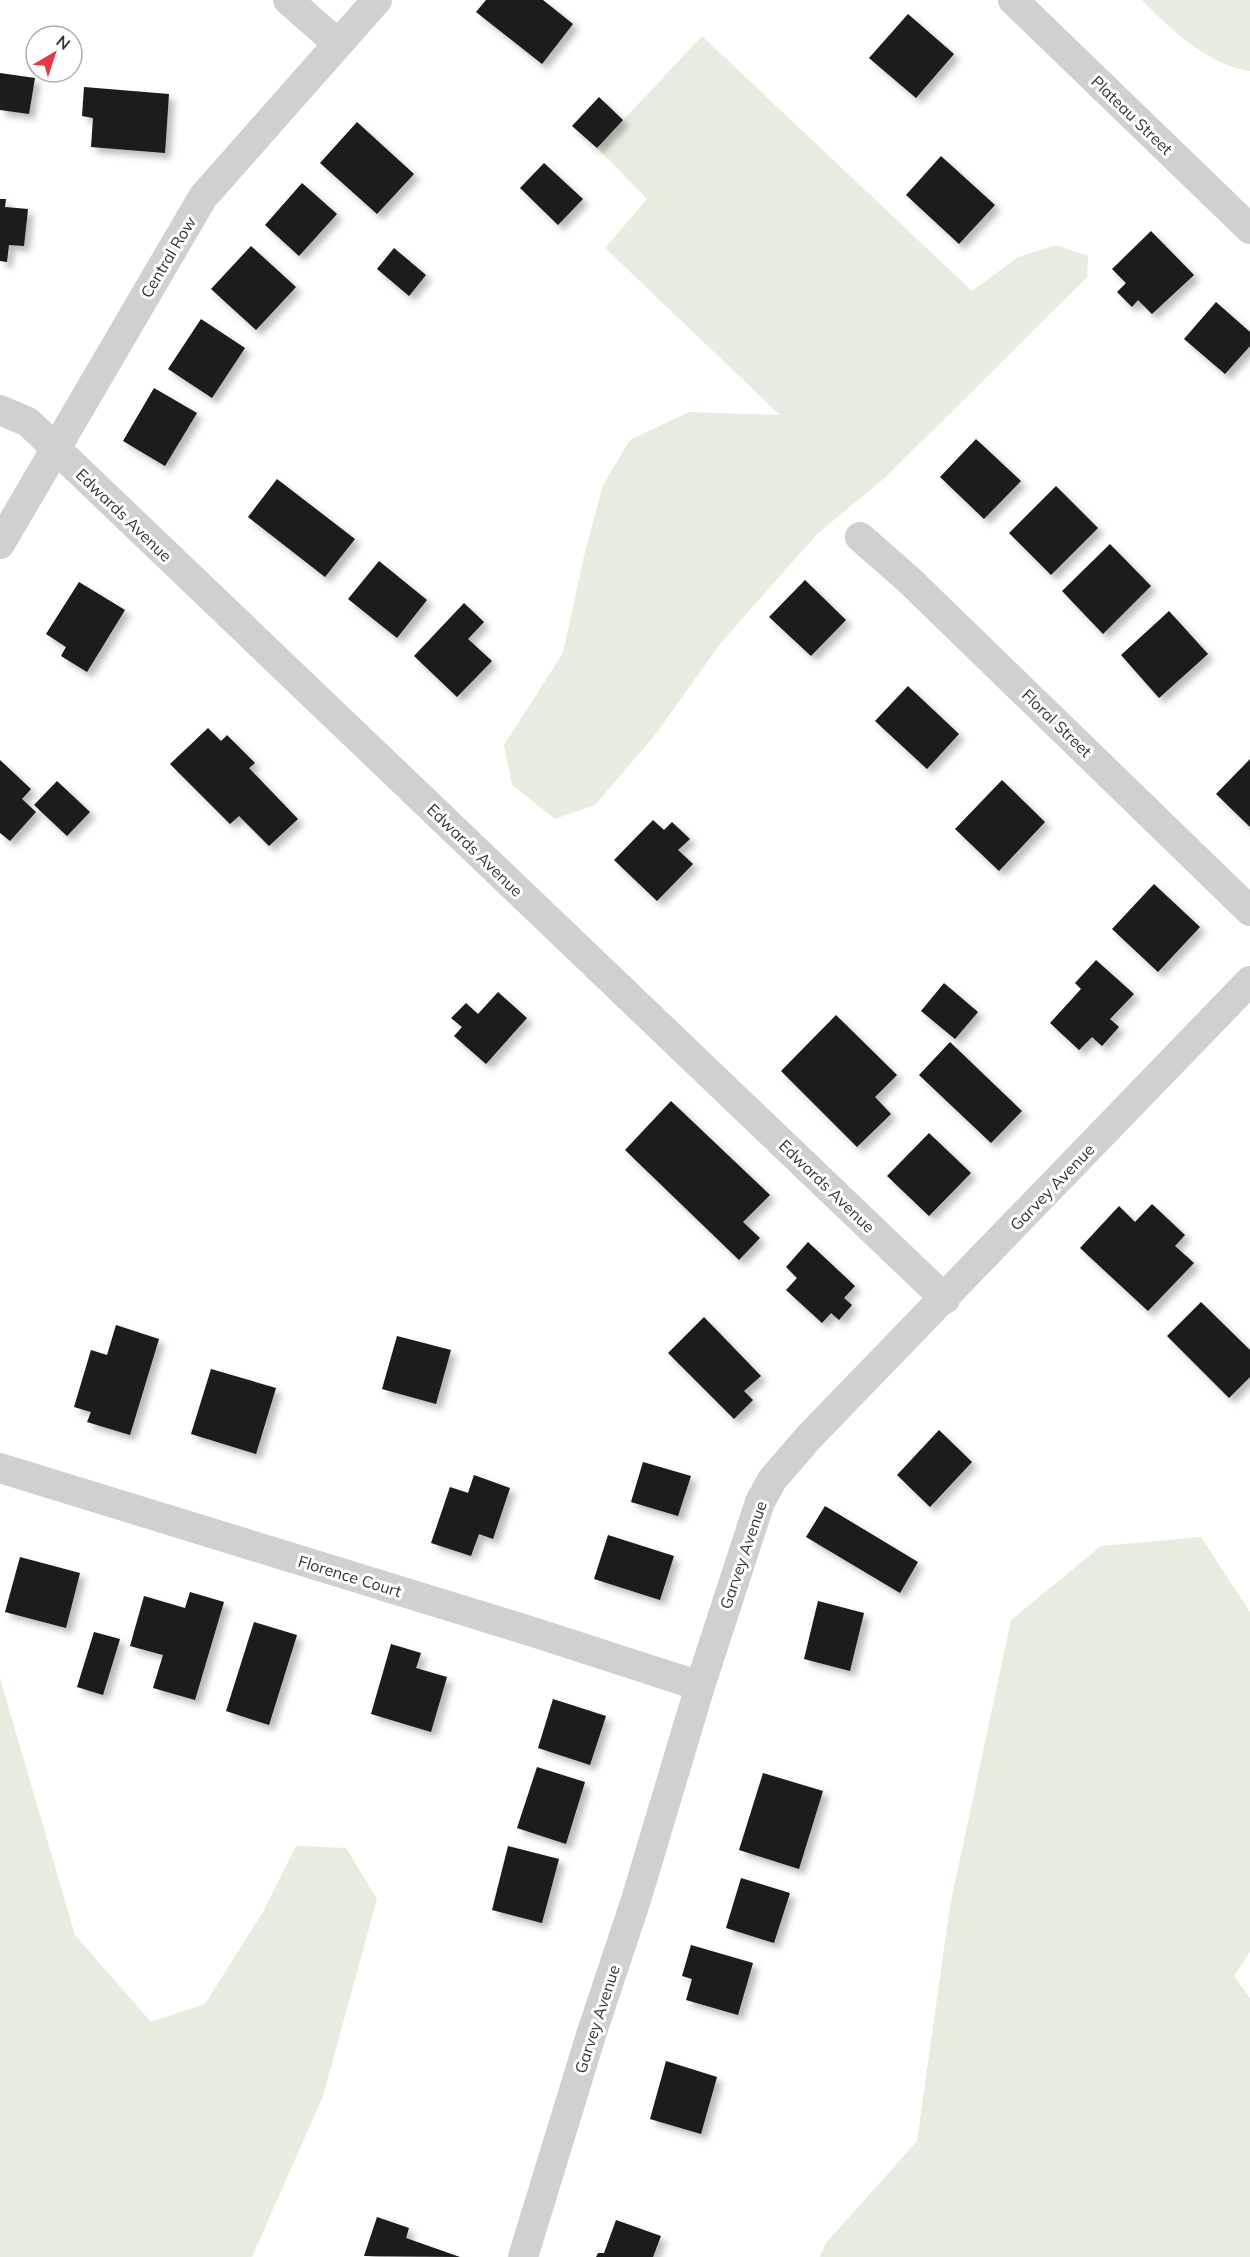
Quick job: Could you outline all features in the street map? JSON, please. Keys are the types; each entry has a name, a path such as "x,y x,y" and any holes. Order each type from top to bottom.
{"street":[{"path":"288,0 338,43"},
{"name":"Central Row","path":"0,544 203,197 377,0"},
{"name":"Plateau Street","path":"1013,0 1250,229"},
{"name":"Edwards Avenue","path":"0,410 28,422 945,1299"},
{"name":"Floral Street","path":"860,537 909,580 1250,911"},
{"name":"Garvey Avenue","path":"523,2257 591,2035 636,1900 700,1686 760,1502 772,1480 809,1437 945,1299 1250,981"},
{"name":"Florence Court","path":"0,1468 533,1632 700,1686"}],"shaded area":[{"path":"1142,0 1250,0 1250,71 1234,67 1205,54 1177,34"},
{"path":"702,36 972,291 1018,257 1056,245 1088,256 1087,277 887,476 817,534 720,644 655,735 595,805 555,819 512,785 504,745 563,653 584,556 603,485 630,440 689,412 780,415 605,248 647,199 597,148"},
{"path":"1201,1537 1250,1612 1250,1952 1234,1976 1250,1998 1250,2257 820,2257 826,2243 917,2141 950,1906 1011,1620 1101,1546"},
{"path":"0,1678 75,1935 151,2022 205,2004 263,1912 296,1846 346,1848 377,1899 323,2096 252,2257 0,2257"}],"building":[{"path":"486,0 543,0 573,24 542,64 476,12"},
{"path":"908,14 954,54 916,98 869,58"},
{"path":"0,73 24,76 24,84 34,84 29,114 0,110"},
{"path":"84,87 169,94 165,153 91,147 93,118 82,116"},
{"path":"599,97 623,120 597,148 572,126"},
{"path":"357,122 414,174 377,214 320,163"},
{"path":"941,156 995,205 959,244 906,195"},
{"path":"544,163 583,199 558,225 520,188"},
{"path":"302,183 337,214 299,256 265,225"},
{"path":"0,199 6,199 5,207 28,209 24,246 9,245 7,262 0,261"},
{"path":"1151,231 1194,275 1152,314 1138,300 1132,307 1117,292 1126,283 1112,269"},
{"path":"251,246 296,287 256,330 211,289"},
{"path":"394,248 426,275 409,296 377,269"},
{"path":"1216,302 1250,332 1250,346 1225,374 1184,339"},
{"path":"201,319 245,348 212,398 168,369"},
{"path":"154,388 197,413 165,466 123,441"},
{"path":"976,439 1021,481 984,519 940,477"},
{"path":"277,479 355,539 325,577 248,517"},
{"path":"1056,486 1098,528 1051,575 1009,533"},
{"path":"1110,544 1151,586 1103,634 1062,591"},
{"path":"379,561 427,600 397,638 348,599"},
{"path":"805,580 846,620 811,656 769,617"},
{"path":"79,582 125,610 87,672 61,656 66,647 46,634"},
{"path":"464,603 484,622 468,639 492,661 457,697 414,656"},
{"path":"1169,611 1208,654 1159,698 1121,655"},
{"path":"908,686 959,734 927,769 875,721"},
{"path":"208,728 221,741 227,735 255,763 249,768 298,819 269,846 239,816 230,824 170,764"},
{"path":"1250,759 1250,827 1216,794"},
{"path":"0,760 31,789 22,799 36,812 10,841 0,833"},
{"path":"1002,780 1045,822 999,871 955,829"},
{"path":"57,781 90,812 67,836 34,805"},
{"path":"653,820 664,830 672,822 690,839 678,850 693,864 657,901 614,860"},
{"path":"1154,884 1200,927 1158,972 1112,929"},
{"path":"1096,960 1134,994 1110,1019 1119,1027 1102,1046 1092,1037 1079,1050 1050,1023 1081,989 1075,983"},
{"path":"944,983 978,1012 955,1039 921,1011"},
{"path":"498,992 527,1018 486,1064 454,1036 462,1027 451,1018 466,1003 478,1014"},
{"path":"836,1015 897,1075 875,1097 891,1114 857,1147 781,1071"},
{"path":"950,1042 1022,1111 991,1143 919,1075"},
{"path":"671,1101 770,1195 743,1222 760,1238 739,1260 625,1150"},
{"path":"929,1133 971,1173 929,1216 887,1176"},
{"path":"1152,1204 1185,1235 1175,1246 1194,1263 1148,1311 1080,1248 1119,1206 1135,1222"},
{"path":"808,1242 855,1286 844,1298 852,1305 839,1320 831,1313 822,1323 786,1290 797,1278 786,1267"},
{"path":"1201,1302 1250,1350 1250,1377 1229,1398 1167,1336"},
{"path":"704,1317 761,1376 744,1391 753,1400 734,1419 668,1353"},
{"path":"116,1325 159,1339 130,1435 87,1422 91,1412 74,1407 91,1350 107,1355"},
{"path":"397,1336 451,1350 436,1404 382,1389"},
{"path":"211,1369 276,1388 256,1454 191,1434"},
{"path":"939,1430 972,1462 930,1507 897,1475"},
{"path":"643,1462 691,1476 678,1516 631,1502"},
{"path":"474,1475 510,1488 493,1539 479,1534 471,1556 431,1543 450,1487 468,1493"},
{"path":"825,1506 918,1562 900,1593 806,1537"},
{"path":"608,1535 674,1556 660,1600 594,1579"},
{"path":"20,1557 80,1573 66,1628 5,1612"},
{"path":"190,1592 224,1602 195,1700 153,1688 163,1655 130,1646 144,1596 185,1608"},
{"path":"818,1601 864,1613 850,1671 804,1659"},
{"path":"254,1622 297,1635 269,1725 226,1711"},
{"path":"94,1632 120,1639 103,1695 77,1687"},
{"path":"391,1644 421,1653 416,1668 447,1677 431,1732 371,1714"},
{"path":"553,1699 606,1716 590,1765 538,1748"},
{"path":"537,1767 585,1782 566,1844 517,1828"},
{"path":"763,1773 823,1791 799,1869 739,1850"},
{"path":"508,1846 559,1859 542,1923 492,1910"},
{"path":"741,1878 790,1893 774,1943 726,1928"},
{"path":"691,1945 753,1963 738,2015 686,2000 692,1979 682,1976"},
{"path":"666,2061 717,2077 701,2134 650,2119"},
{"path":"377,2217 409,2228 406,2238 460,2257 364,2256"},
{"path":"616,2220 661,2236 653,2257 596,2257 598,2253 604,2253"}]}
